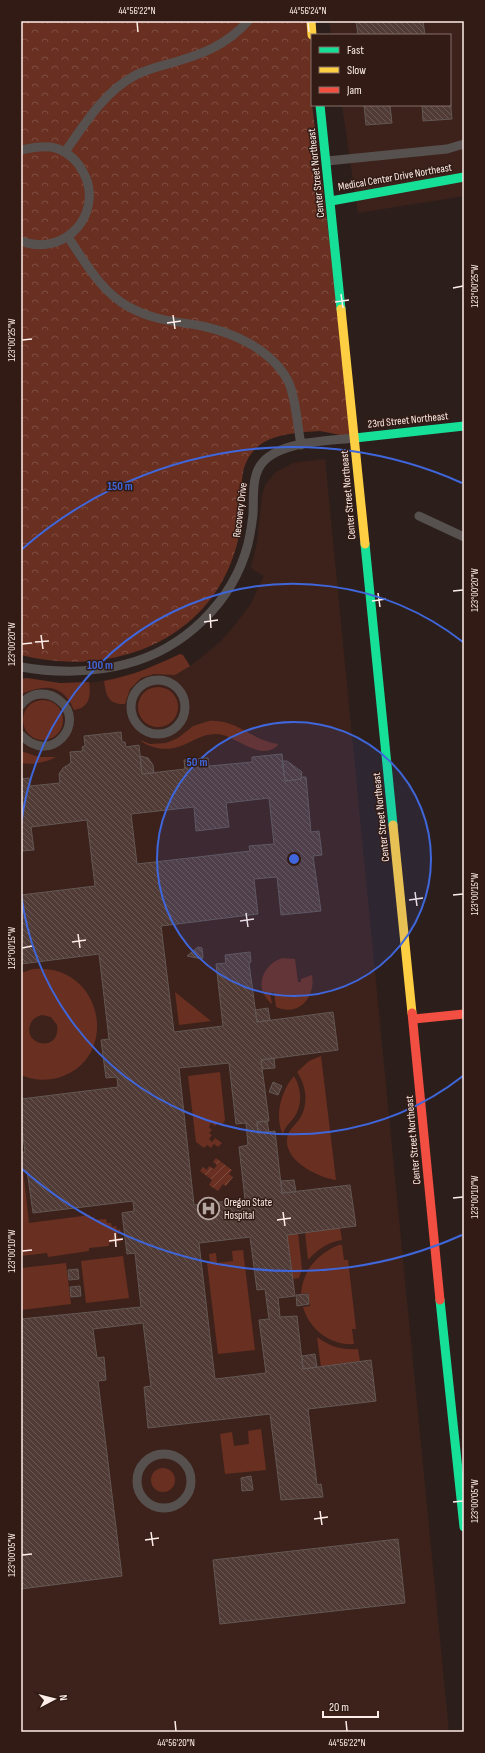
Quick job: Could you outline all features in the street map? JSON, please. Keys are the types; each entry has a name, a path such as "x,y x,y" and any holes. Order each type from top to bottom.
{"main road":[{"path":"311,21 312,34"},
{"name":"Center Street Northeast","path":"320,106 356,438 361,506 414,1019 444,1341 464,1527"},
{"name":"Medical Center Drive Northeast","path":"331,201 464,177"},
{"name":"23rd Street Northeast","path":"356,438 464,426"},
{"path":"414,1019 464,1014"}],"lane":[{"path":"65,152 102,103 117,88 133,76 215,48 229,40 248,21"},
{"path":"327,161 447,149 464,144"},
{"path":"21,150 51,147 65,152 77,162 88,182 90,197 87,212 79,227 68,237 54,244 42,246 21,241"},
{"path":"68,237 98,280 110,293 128,307 165,321 201,326 230,335 257,348 275,363 288,380 294,405 300,444"},
{"name":"Recovery Drive","path":"21,667 59,672 126,664 154,654 170,646 198,626 218,604 232,584 242,564 253,516 257,472 262,462 272,454 300,444 356,438"},
{"path":"419,516 464,537"},
{"path":"153,681 171,683 178,689 183,697 185,706 184,714 180,722 167,732 159,734 150,733 143,729 133,716 131,707 133,698 137,690 144,684 153,681"},
{"path":"21,705 30,697 38,694 55,696 62,701 67,708 69,726 66,734 60,741 43,747 27,741 21,735"},
{"path":"163,1453 172,1454 180,1458 186,1464 192,1482 190,1491 185,1499 178,1504 167,1508 152,1505 144,1500 139,1493 136,1484 138,1471 146,1460 154,1455 163,1453"}],"shaded area":[{"path":"329,21 464,21 464,196 358,213 342,106 451,106 451,34 331,34"},
{"name":"Oregon State Hospital","path":"325,459 449,1732 21,1732 21,679 60,683 97,682 152,668 180,654 183,655 190,666 197,661 220,642 235,625 250,605 264,576 253,570 251,566 257,543 262,496 265,485 276,472 293,463"}],"green space":[{"path":"21,21 311,21 311,106 355,438 320,431 305,432 275,437 256,448 247,460 243,471 242,516 240,530 226,574 207,603 183,626 155,644 124,655 90,661 56,661 21,655"},
{"path":"180,654 183,655 190,666 175,675 154,674 141,678 130,689 125,704 119,704 111,701 107,695 104,681 133,673"},
{"path":"27,678 60,683 89,682 90,692 88,700 83,707 74,710 64,694 52,688 38,689 21,694 21,679"},
{"path":"158,687 166,689 172,693 176,699 178,707 176,715 172,721 166,725 158,727 150,725 144,721 140,715 138,707 140,699 144,693 150,689"},
{"path":"43,700 57,706 63,720 57,734 43,740 29,734 23,720 29,706"},
{"path":"209,721 228,723 268,742 278,744 270,750 263,751 247,746 223,735 216,734 201,737 180,746 163,749 153,747 140,740 150,744 166,743 178,738 193,726"},
{"path":"21,751 39,757 56,757 39,763 21,763"},
{"path":"282,958 295,959 298,982 301,982 301,979 312,975 313,983 308,997 299,1007 292,1009 276,1007 274,992 270,993 272,1004 266,998 263,991 262,978 265,972 275,961"},
{"path":"33,969 57,971 76,981 89,996 96,1015 97,1034 90,1053 77,1068 57,1078 39,1080 21,1075 21,973","holes":["42,1015 51,1017 57,1025 57,1034 53,1040 48,1043 37,1042 32,1038 29,1032 32,1021 34,1018"]},
{"path":"175,992 211,1021 179,1025"},
{"path":"321,1056 336,1180 321,1176 304,1167 291,1155 287,1140 288,1134 302,1115 305,1103 305,1090 297,1072 309,1061"},
{"path":"220,1072 225,1120 222,1125 219,1122 215,1126 211,1123 209,1127 212,1130 209,1133 212,1135 209,1139 212,1142 215,1138 222,1143 218,1147 214,1144 211,1148 207,1145 204,1148 196,1142 188,1076"},
{"path":"294,1076 299,1087 300,1104 296,1115 285,1128 283,1135 279,1120 280,1104 289,1082"},
{"path":"216,1158 232,1170 229,1174 233,1177 226,1186 223,1184 218,1191 209,1185 212,1180 200,1171 203,1167 207,1170 209,1166 214,1169 217,1165 213,1162"},
{"path":"23,1170 29,1223 90,1215 90,1217 94,1217 94,1220 106,1219 107,1223 111,1223 112,1227 116,1226 117,1230 120,1229 121,1233 117,1234 118,1238 121,1238 122,1241 109,1243 109,1246 89,1248 89,1251 48,1257 47,1253 21,1256 21,1171"},
{"path":"340,1228 342,1240 323,1247 308,1260 305,1232"},
{"path":"298,1233 302,1269 299,1278 292,1279 287,1235"},
{"path":"339,1245 342,1245 344,1260 348,1260 356,1329 352,1329 354,1344 345,1344 329,1339 316,1329 310,1322 303,1307 310,1306 308,1293 301,1294 302,1285 312,1264 324,1253"},
{"path":"243,1250 255,1350 218,1354 207,1263 210,1262 209,1254 216,1253 217,1263 233,1261 232,1251"},
{"path":"123,1256 129,1298 86,1303 81,1261"},
{"path":"66,1263 71,1304 21,1310 21,1268"},
{"path":"317,1337 337,1347 358,1349 360,1361 321,1367"},
{"path":"261,1429 266,1470 225,1474 220,1434 232,1432 234,1446 249,1444 248,1431"},
{"path":"163,1468 172,1471 175,1480 172,1489 163,1492 154,1489 151,1480 154,1471"}],"building":[{"path":"356,21 423,21 425,34 358,34"},
{"path":"364,106 390,106 392,123 366,125"},
{"path":"422,106 451,106 452,119 423,121"},
{"name":"Oregon State Hospital","path":"121,732 122,742 125,742 126,747 139,745 142,774 185,769 184,760 208,758 209,766 252,762 252,757 282,754 285,781 306,777 311,832 319,831 322,855 313,856 321,911 281,915 277,877 254,879 258,914 161,926 174,1032 223,1026 216,964 226,963 225,955 250,952 251,962 249,963 257,1022 333,1012 338,1050 261,1060 269,1121 257,1122 258,1133 275,1131 282,1193 350,1185 356,1226 287,1235 295,1296 278,1298 280,1317 297,1316 303,1369 371,1360 376,1401 308,1409 317,1485 321,1484 323,1497 281,1500 270,1414 148,1428 144,1387 151,1386 143,1323 93,1329 97,1358 104,1357 106,1380 98,1381 122,1576 21,1589 21,1319 141,1307 135,1253 127,1254 122,1213 134,1211 133,1201 33,1213 27,1170 21,1171 21,1152 25,1152 21,1121 21,1099 118,1087 117,1077 106,1078 101,1040 109,1039 99,954 21,964 21,895 95,886 87,820 31,827 34,850 21,851 21,779 29,778 30,786 60,783 59,774 63,768 71,763 70,752 83,751 82,747 85,746 84,736","holes":["269,798 274,844 249,846 250,851 137,864 131,814 194,807 196,831 229,827 226,803","229,1063 236,1124 246,1123 248,1145 239,1147 245,1199 194,1205 179,1068","250,1237 257,1290 265,1289 269,1319 259,1320 266,1373 215,1379 199,1243"]},
{"path":"140,756 148,758 153,765 154,773 142,774"},
{"path":"282,761 287,761 302,772 301,779 285,781"},
{"path":"198,947 202,948 202,959 187,956"},
{"path":"268,1008 270,1020 257,1022 255,1010"},
{"path":"274,1058 275,1068 262,1069 261,1060"},
{"path":"273,1082 282,1086 278,1095 269,1092"},
{"path":"267,1121 269,1132 258,1133 257,1122"},
{"path":"294,1180 296,1192 282,1193 281,1181"},
{"path":"78,1269 79,1279 69,1280 68,1270"},
{"path":"80,1286 81,1296 71,1297 70,1287"},
{"path":"308,1294 309,1304 297,1306 296,1295"},
{"path":"315,1354 317,1367 303,1369 302,1356"},
{"path":"251,1476 253,1490 242,1491 241,1478"},
{"path":"398,1539 405,1603 220,1624 213,1560"}],"traffic: fast":[{"path":"320,106 341,309"},
{"path":"331,201 464,177"},
{"path":"355,438 464,426"},
{"path":"365,544 393,825"},
{"path":"440,1300 464,1527"}],"traffic: slow":[{"path":"311,21 312,34"},
{"path":"341,309 365,544"},
{"path":"393,825 412,1013"}],"traffic: jam":[{"path":"412,1013 440,1300"},
{"path":"414,1019 464,1014"}],"place":[{"name":"Oregon State Hospital","path":"209,1208"}]}
